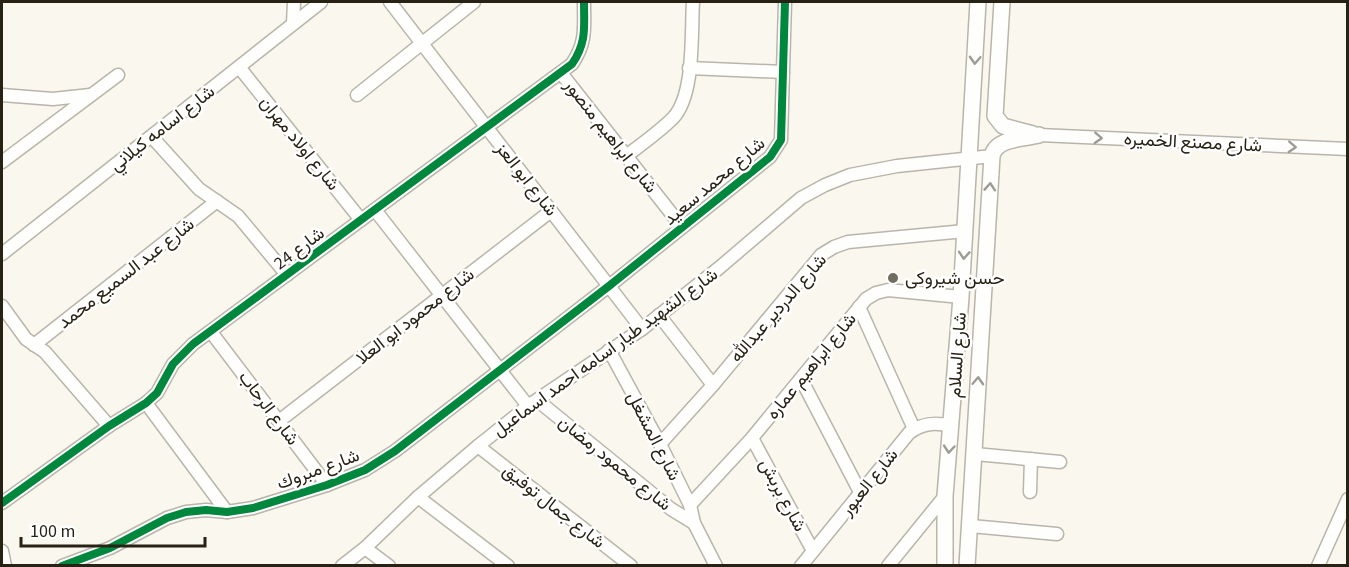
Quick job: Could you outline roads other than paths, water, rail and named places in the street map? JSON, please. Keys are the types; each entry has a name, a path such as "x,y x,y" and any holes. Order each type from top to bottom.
{"street":[{"path":"293,23 294,2"},
{"name":"شارع اسامه كيلاني","path":"2,254 321,2"},
{"name":"شارع ابو العز","path":"390,2 642,329"},
{"path":"357,95 474,2"},
{"name":"شارع 24","path":"2,503 109,426 146,403 157,393 173,364 183,353 572,64 580,52 584,38 584,2"},
{"path":"626,156 674,117 683,102 688,85 693,2"},
{"name":"شارع محمد سعيد","path":"609,285 770,158 777,149 781,140 785,2"},
{"path":"1002,2 995,117 1007,128 1039,135"},
{"path":"978,3 983,19 999,43"},
{"name":"شارع السلام","path":"945,566 945,496 961,297 978,3"},
{"name":"شارع اولاد مهران","path":"238,67 361,220"},
{"path":"689,68 783,72"},
{"name":"شارع ابراهيم منصور","path":"561,73 682,227"},
{"path":"2,162 118,75"},
{"path":"2,95 53,99 90,95"},
{"path":"992,156 994,148 1001,144 1039,135"},
{"name":"شارع مصنع الخميره","path":"1039,135 1347,149"},
{"path":"152,137 192,182 238,216 287,275"},
{"name":"شارع السلام","path":"967,566 992,156"},
{"name":"شارع الشهيد طيار اسامه احمد اسماعيل","path":"342,566 365,548 418,497 477,446 533,403 642,329 801,198 850,175 877,169 992,156"},
{"name":"شارع عبد السميع محمد","path":"34,345 217,201"},
{"name":"شارع محمود رمضان","path":"375,210 500,369 533,403 671,510 694,523"},
{"name":"شارع محمود ابو العلا","path":"279,421 551,211"},
{"name":"شارع الدردير عبدالله","path":"660,444 713,385 821,255 848,242 965,231"},
{"name":"شارع مبروك","path":"62,566 103,552 167,518 186,512 206,510 227,512 253,508 327,485 364,470 380,461 609,285"},
{"name":"شارع ابراهيم عماره","path":"690,505 752,438 866,299 888,290 961,297"},
{"path":"2,306 26,339 45,352 109,426"},
{"path":"860,307 914,429 926,424 939,423 951,426"},
{"path":"659,315 713,385"},
{"name":"شارع الرحاب","path":"211,332 327,485"},
{"name":"شارع المشغل","path":"609,350 660,444 690,505 694,523 716,566"},
{"path":"801,379 860,492"},
{"path":"146,403 227,512"},
{"name":"شارع العبور","path":"801,566 904,438 914,429"},
{"name":"شارع بربش","path":"752,438 813,551"},
{"name":"شارع جمال توفيق","path":"477,446 631,566"},
{"path":"975,454 1060,462"},
{"path":"1030,492 1031,459"},
{"path":"888,566 945,496"},
{"path":"418,497 508,566"},
{"path":"1318,566 1347,499"},
{"path":"971,526 1057,534"},
{"path":"365,548 389,566"},
{"path":"2,551 4,566"}],"place":[{"name":"حسن شيروكى","path":"893,278"}]}
